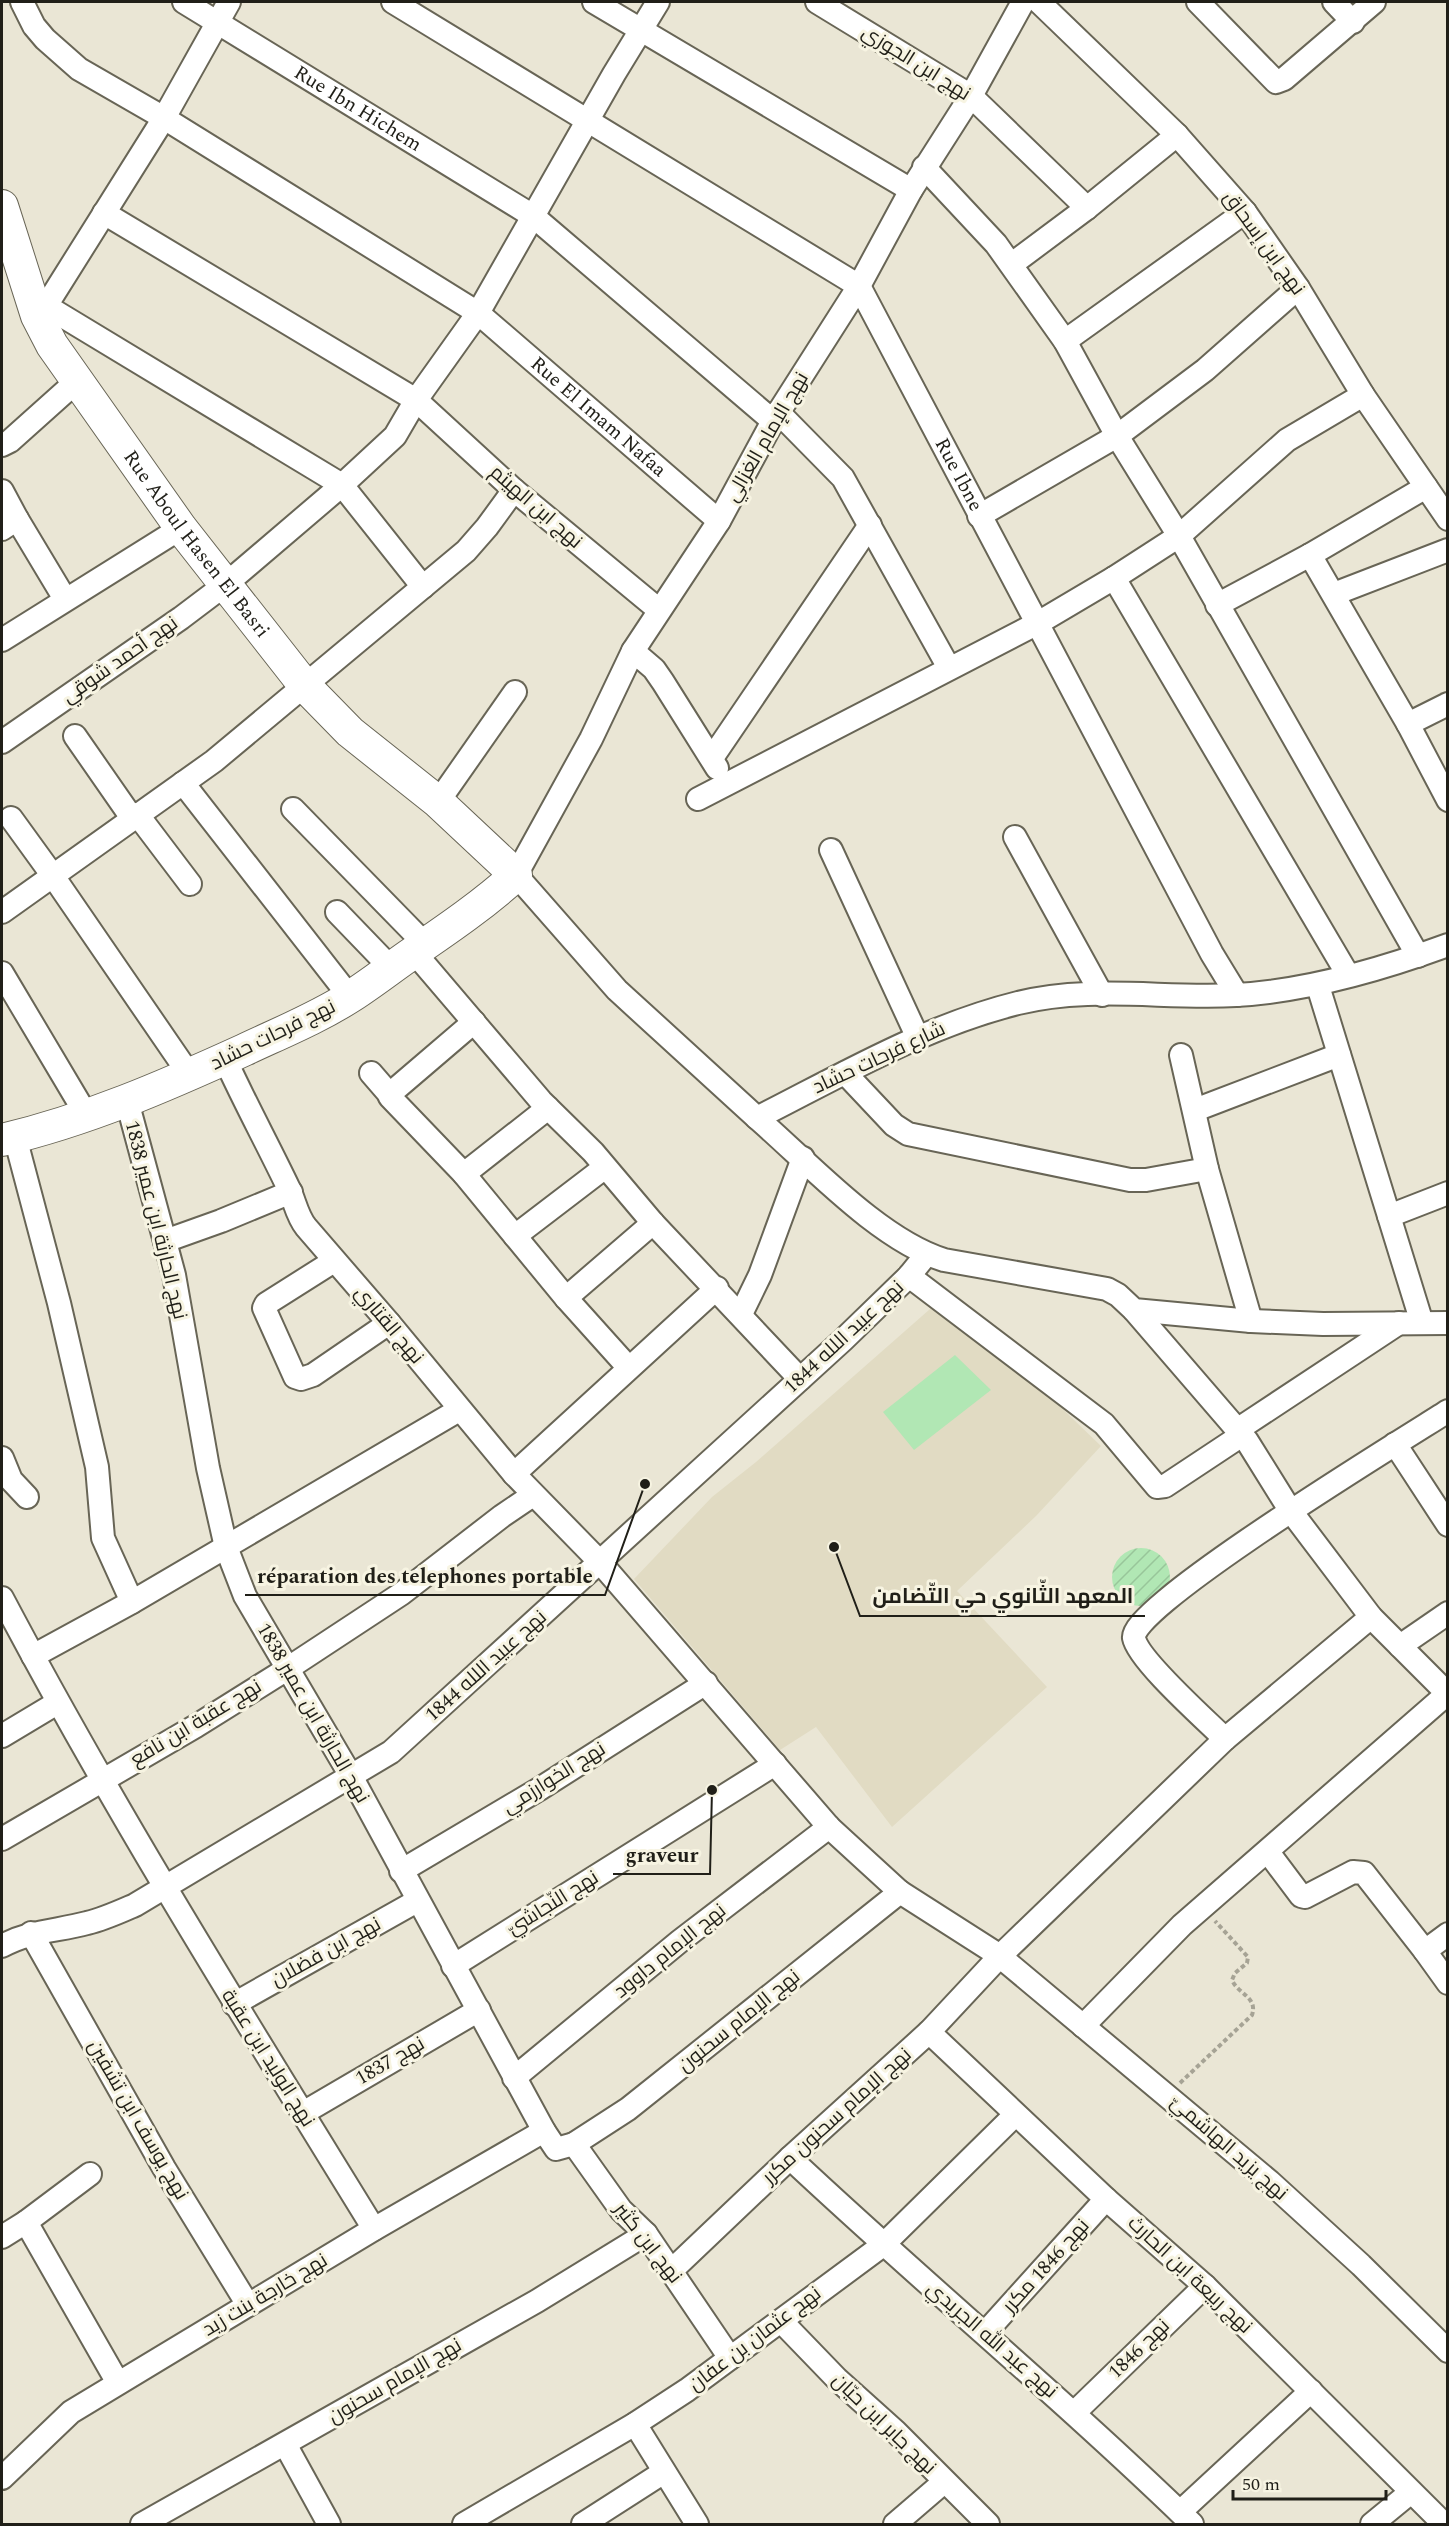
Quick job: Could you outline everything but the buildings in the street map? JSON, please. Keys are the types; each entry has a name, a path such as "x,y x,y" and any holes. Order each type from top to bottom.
{"street":[{"name":"Rue El Imam Nafaa","path":"22,2 40,33 79,69 164,118 478,313 719,521"},
{"name":"Rue Ibn Hichem","path":"184,2 533,216 776,416 836,470 870,525 949,668"},
{"path":"229,2 164,118 42,311 342,485 423,587"},
{"path":"393,2 859,286"},
{"path":"594,2 911,190"},
{"name":"نهج أحمد شوقي","path":"2,742 231,580 342,485 394,435 478,313 658,2"},
{"name":"نهج ابن الجوزي","path":"817,2 972,96 1087,208"},
{"name":"نهج الإمام الغزالي","path":"516,875 591,739 633,651 719,521 776,416 859,286 911,190 972,96 1023,2"},
{"name":"نهج ابن إسحاق","path":"1039,2 1177,135 1245,212 1298,288 1363,395 1448,519"},
{"path":"1198,2 1276,82 1284,80 1374,2"},
{"path":"1334,2 1353,22"},
{"path":"1012,264 1087,208 1177,135"},
{"path":"924,168 1012,264 1065,341 1418,956"},
{"name":"Rue Aboul Hasen El Basri","path":"2,206 42,311 52,345 181,528 231,580 305,686 350,732 438,802 516,875"},
{"path":"1065,341 1245,212"},
{"name":"نهج ابن الهيثم","path":"104,213 416,400 514,490 659,610"},
{"name":"Rue Ibne","path":"859,286 1212,954 1237,995"},
{"path":"979,516 1117,435 1205,370 1298,288"},
{"path":"2,445 10,441 77,381"},
{"path":"698,799 724,783 1038,623 1114,578 1179,536 1287,440 1363,395"},
{"path":"1217,605 1310,555 1426,487"},
{"path":"2,912 214,761 305,686 466,551 514,490"},
{"path":"2,491 9,524 65,599"},
{"path":"712,758 870,525"},
{"path":"2,640 181,528"},
{"path":"1334,594 1448,550"},
{"path":"1310,555 1408,724 1448,800"},
{"path":"1114,578 1348,975"},
{"path":"633,651 654,669 712,758 724,783"},
{"path":"438,802 515,692"},
{"path":"1408,724 1448,704"},
{"path":"75,736 189,884"},
{"path":"183,783 350,997"},
{"path":"293,809 410,955 474,1022 548,1108 592,1152 653,1223 800,1378"},
{"path":"11,818 189,1074"},
{"path":"1015,837 1102,995"},
{"path":"831,850 917,1036"},
{"path":"516,875 617,990 803,1158 834,1189 892,1233 926,1255 960,1264 1107,1289 1118,1295 1134,1310 1240,1432 1290,1510 1371,1617 1447,1694 1182,1925 1083,2026"},
{"name":"نهج فرحات حشاد","path":"8,1139 87,1116 127,1101 225,1059 350,997 485,902 516,875"},
{"path":"337,912 410,955"},
{"name":"شارع فرحات حشاد","path":"757,1118 917,1036 1020,1002 1082,994 1237,995 1318,986 1448,945"},
{"path":"2,973 87,1116"},
{"path":"1318,986 1389,1216 1411,1323"},
{"path":"390,1095 474,1022"},
{"path":"1181,1055 1207,1169 1251,1321"},
{"path":"1195,1110 1339,1055"},
{"name":"نهج القتاري","path":"225,1059 258,1131 291,1192 301,1221 514,1474 598,1561 776,1764"},
{"path":"845,1073 894,1125 908,1134 1130,1180 1146,1180 1207,1169"},
{"path":"371,1074 464,1174 566,1298 628,1367"},
{"name":"نهج الحارثة ابن عمير 1838","path":"127,1101 174,1275 208,1468 226,1547 246,1596 351,1776 544,2131 566,2146"},
{"path":"464,1174 548,1108"},
{"path":"8,1139 35,1218 59,1304 97,1467 103,1538 132,1602"},
{"path":"741,1314 760,1275 803,1158"},
{"path":"515,1236 604,1168"},
{"path":"165,1241 291,1192"},
{"path":"1389,1216 1448,1193"},
{"path":"566,1298 653,1223"},
{"name":"نهج عبيد اللله 1844","path":"2,1946 31,1933 85,1924 135,1905 391,1752 800,1378 909,1276 926,1255"},
{"path":"334,1261 266,1304 264,1308 295,1377 313,1376 389,1323"},
{"path":"909,1276 1104,1424 1157,1487 1164,1486 1240,1432 1411,1323"},
{"path":"514,1474 628,1367 717,1288"},
{"path":"1134,1310 1251,1321 1323,1324 1447,1323"},
{"path":"33,1656 132,1602 459,1410"},
{"path":"1225,1739 1155,1669 1137,1646 1133,1637 1134,1630 1148,1615 1185,1586 1290,1510 1448,1412"},
{"path":"1395,1444 1448,1525"},
{"path":"2,1458 6,1484 27,1497"},
{"name":"نهج عقبة ابن نافع","path":"2,1839 101,1779 196,1726 287,1669 401,1594 502,1516 533,1495"},
{"name":"نهج الوليد ابن عقبة","path":"2,1598 57,1703 164,1886 234,2004 374,2229"},
{"path":"1400,1646 1448,1613"},
{"name":"نهج الإمام سحنون مكرر","path":"671,2271 790,2157 929,2032 1000,1956 1225,1739 1371,1617"},
{"name":"نهج الخوارزمي","path":"401,1871 541,1788 706,1683"},
{"path":"2,1736 57,1703"},
{"name":"نهج يزيد الهاشميّ","path":"776,1764 829,1827 900,1892 1000,1956 1167,2095 1270,2182 1448,2351"},
{"name":"نهج النّجاشيّ","path":"453,1966 776,1764"},
{"name":"نهج الإمام داوود","path":"514,2078 680,1941 829,1827"},
{"path":"1268,1852 1299,1895 1304,1897 1353,1872 1364,1873 1448,1983"},
{"name":"نهج الإمام سحنون","path":"566,2146 628,2109 900,1892"},
{"name":"نهج ابن فضلان","path":"234,2004 417,1901"},
{"name":"نهج يوسف ابن تشفين","path":"31,1933 164,2168 248,2305"},
{"path":"1425,1951 1448,1934"},
{"name":"نهج 1837","path":"303,2113 479,2010"},
{"name":"نهج ربيعة ابن الحارث","path":"929,2032 1106,2199 1205,2286 1444,2524"},
{"name":"نهج عثمان بن عفان","path":"464,2524 634,2424 687,2390 883,2246 1015,2115"},
{"name":"نهج خارجة بنت زيد","path":"2,2478 71,2412 374,2229 544,2131"},
{"name":"نهج ابن كثير","path":"566,2146 621,2210 646,2234 730,2358"},
{"name":"نهج عبد الله الجريدي","path":"790,2157 883,2246 1074,2413 1186,2518"},
{"path":"2,2237 90,2175"},
{"name":"نهج 1846 مكرر","path":"985,2334 1106,2199"},
{"path":"26,2222 118,2383"},
{"name":"نهج الإمام سحنون","path":"142,2524 537,2301 646,2234"},
{"name":"نهج 1846","path":"1074,2413 1205,2286"},
{"name":"نهج جابر ابن حيّان","path":"781,2321 837,2379 896,2432 988,2524"},
{"path":"1186,2518 1311,2391"},
{"path":"634,2424 697,2524"},
{"path":"285,2444 329,2524"},
{"path":"584,2524 664,2472"},
{"path":"895,2524 944,2482"},
{"path":"1372,2524 1411,2492"}],"path":[{"path":"1167,2095 1252,2015 1254,2009 1253,2002 1234,1986 1232,1980 1235,1973 1247,1962 1248,1957 1202,1908"}],"shaded area":[{"path":"938,1302 1014,1362 1101,1446 1036,1516 957,1591 1047,1687 892,1827 816,1727 780,1750 634,1579 712,1497 756,1462"}],"green space":[{"path":"955,1355 991,1390 914,1450 883,1412"},
{"path":"1141,1548 1152,1550 1165,1561 1170,1577 1168,1588 1157,1601 1141,1606 1130,1604 1117,1593 1112,1577 1114,1566 1125,1553"}],"place":[{"name":"réparation des telephones portable","path":"645,1484"},
{"name":"المعهد الثّانوي حي التّضامن","path":"834,1547"},
{"name":"graveur","path":"712,1790"}]}
